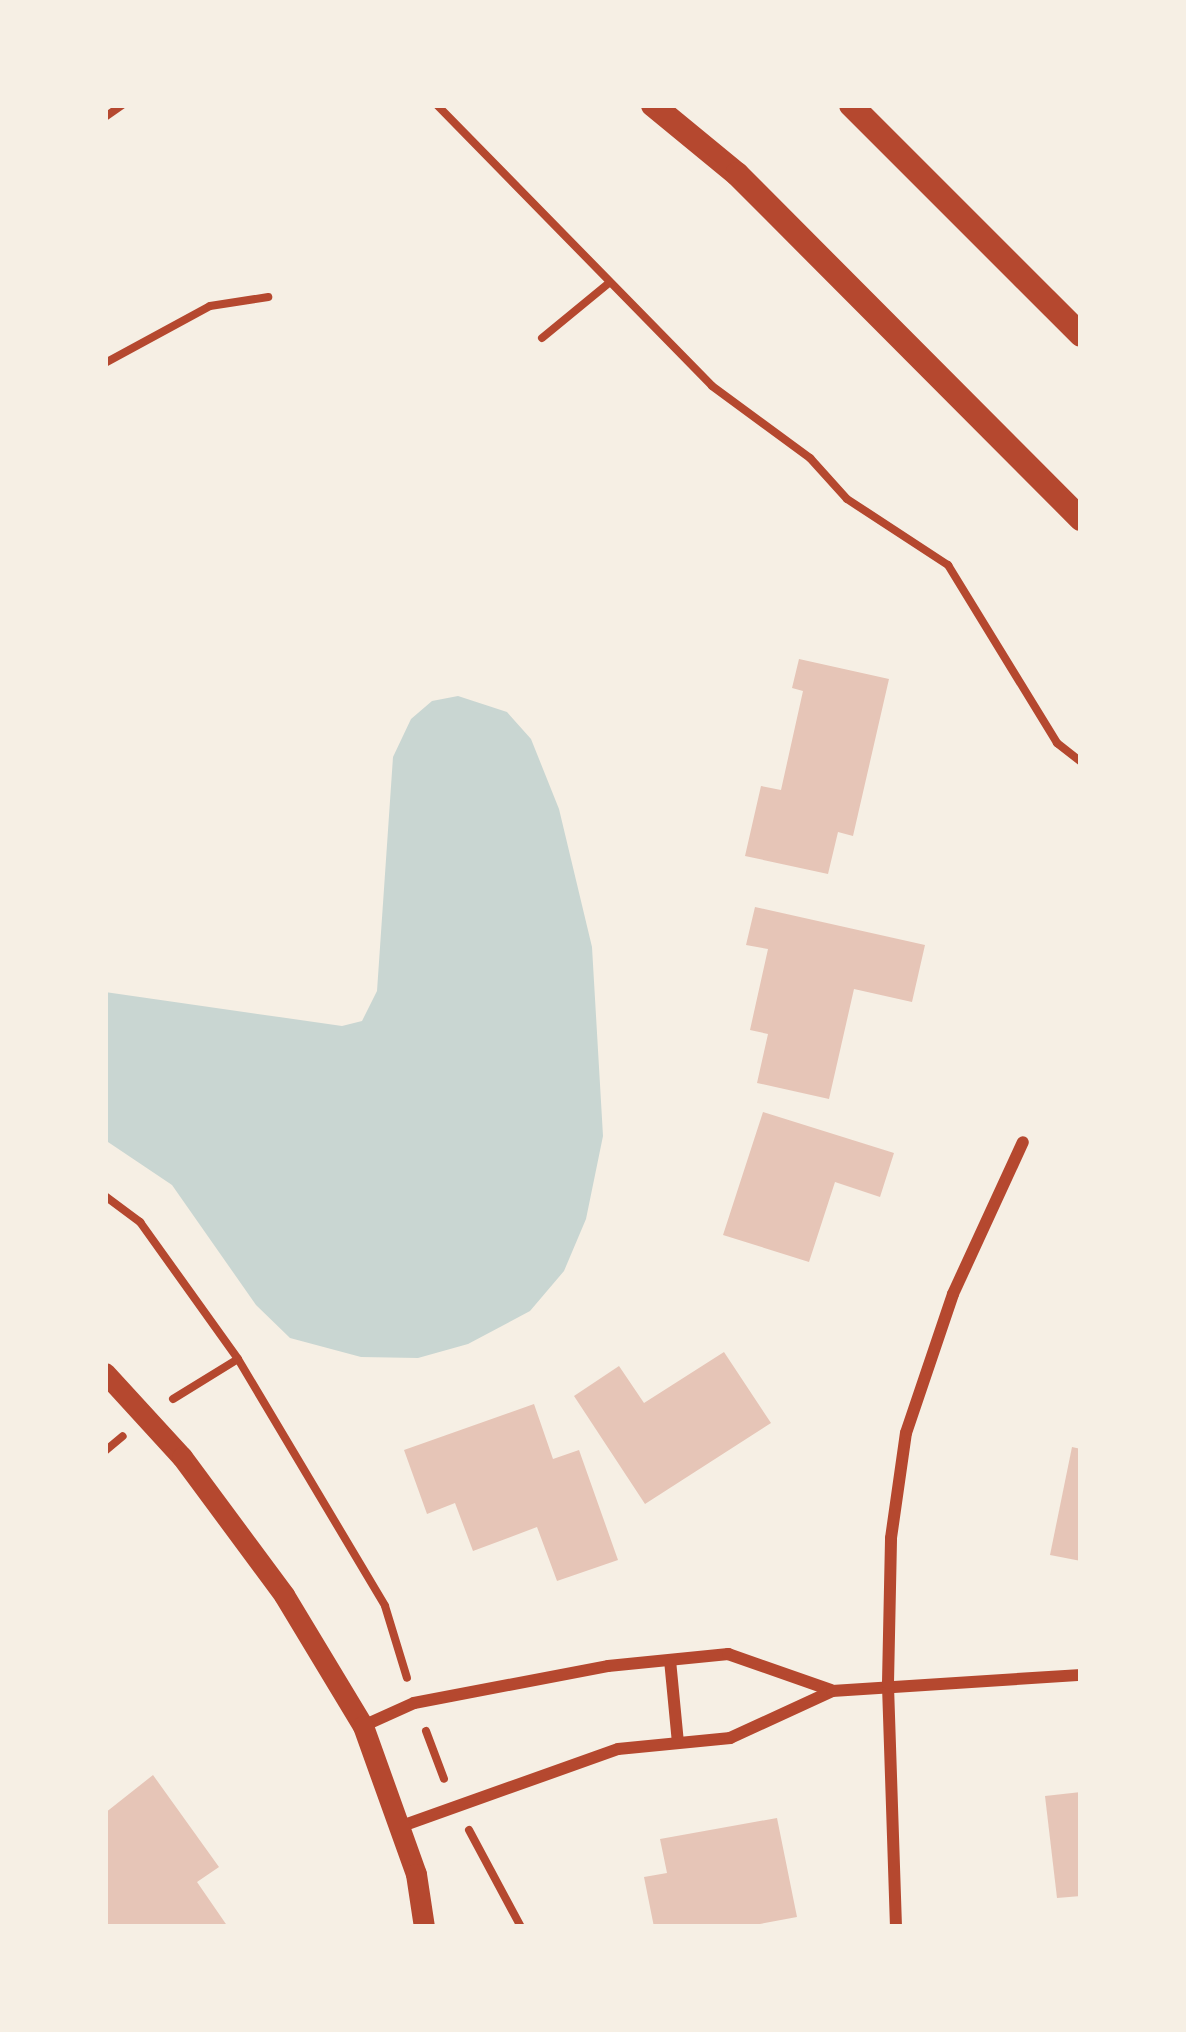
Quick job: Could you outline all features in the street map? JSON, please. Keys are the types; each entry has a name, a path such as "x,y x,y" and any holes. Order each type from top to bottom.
{"main road":[{"path":"653,105 736,174 1081,519"},
{"path":"851,105 1081,335"}],"street":[{"path":"896,1927 888,1683 891,1538 906,1433 953,1294 1023,1142"},
{"path":"105,1373 182,1457 284,1595 363,1726 399,1827 424,1927"},
{"path":"363,1726 414,1703 728,1654 832,1691"},
{"path":"670,1660 678,1743"},
{"path":"399,1827 618,1749 730,1738 832,1691 888,1683 1081,1675"}],"path":[{"path":"105,118 122,105"},
{"path":"437,105 712,386 811,458 847,499 948,566 1058,743 1081,762"},
{"path":"542,338 609,283"},
{"path":"105,363 210,306 268,297"},
{"path":"105,1196 140,1222 238,1359 385,1606 414,1703 455,1805 521,1927"}],"shaded area":[{"path":"458,696 507,712 531,739 559,809 592,947 603,1136 586,1219 564,1271 530,1311 468,1344 418,1358 361,1357 290,1338 256,1305 172,1185 105,1140 105,992 342,1026 362,1021 377,991 393,757 411,719 432,701"}],"building":[{"path":"799,659 889,679 853,836 838,832 828,874 745,856 761,786 781,790 803,691 792,688"},
{"path":"755,907 925,945 912,1002 854,989 829,1099 757,1083 768,1034 750,1030 768,949 746,945"},
{"path":"763,1112 894,1153 880,1197 835,1182 809,1262 723,1235"},
{"path":"724,1352 771,1423 645,1504 574,1396 619,1366 644,1403"},
{"path":"534,1404 553,1459 579,1450 618,1560 557,1581 537,1527 473,1551 455,1503 427,1514 404,1450"},
{"path":"1072,1447 1081,1449 1081,1561 1050,1555"},
{"path":"153,1775 219,1867 197,1882 228,1927 105,1927 105,1813"},
{"path":"1081,1792 1081,1896 1057,1898 1045,1796"},
{"path":"777,1818 797,1917 744,1927 654,1927 644,1877 667,1873 660,1839"}]}
